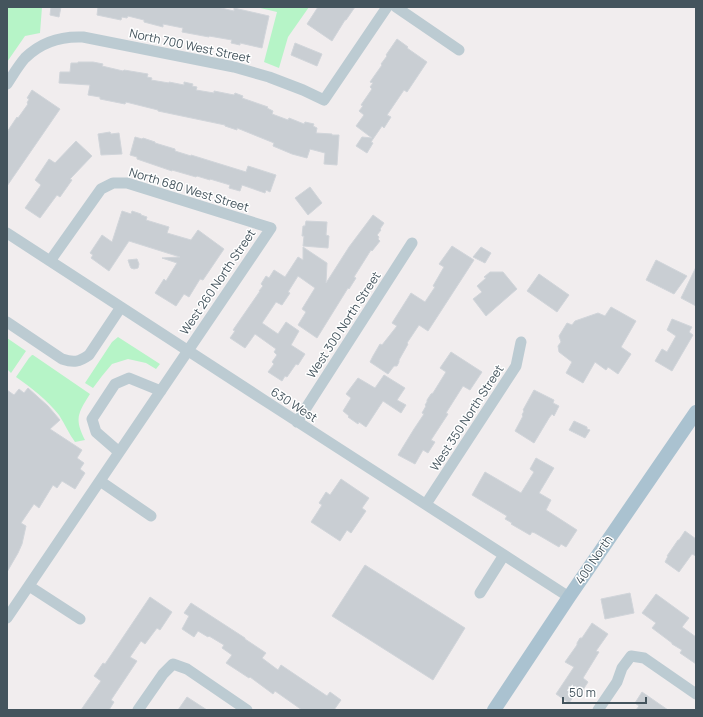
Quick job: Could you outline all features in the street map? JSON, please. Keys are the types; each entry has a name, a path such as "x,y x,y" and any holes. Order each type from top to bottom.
{"main road":[{"name":"400 North","path":"494,710 569,597 696,412"}],"street":[{"name":"North 700 West Street","path":"7,84 25,59 32,52 48,43 65,38 83,37 234,67 269,77 324,100 388,7"},
{"path":"396,7 459,50"},
{"name":"North 680 West Street","path":"50,261 101,189 114,183 127,183 271,228"},
{"name":"West 260 North Street","path":"7,618 271,228"},
{"name":"630 West","path":"7,232 297,422 569,597"},
{"name":"West 300 North Street","path":"297,422 412,243"},
{"path":"7,322 62,359 71,362 81,360 89,355 121,307"},
{"name":"West 350 North Street","path":"426,504 516,366 520,342"},
{"path":"120,452 96,432 92,419 115,384 129,378 161,391"},
{"path":"100,481 151,516"},
{"path":"480,593 504,555"},
{"path":"29,586 80,619"},
{"path":"598,710 617,682 622,668 631,656 644,658 696,694"},
{"path":"138,710 163,674 173,664 187,669 247,710"}],"green space":[{"path":"7,7 42,7 40,33 25,36 7,62"},
{"path":"256,7 309,7 288,37 279,68 264,62 277,12"},
{"path":"118,337 160,364 156,369 146,363 128,359 112,364 93,388 85,383 112,342"},
{"path":"7,338 26,351 11,373 7,369"},
{"path":"32,355 90,394 80,411 79,416 79,427 85,440 75,442 59,415 39,394 16,377"}],"building":[{"path":"51,7 61,7 59,17 50,15"},
{"path":"98,7 217,7 234,11 234,8 269,16 262,48 240,43 240,45 231,43 232,40 182,32 183,28 163,24 163,27 128,16 127,18 122,17 121,20 97,15"},
{"path":"318,7 355,7 332,41 307,24"},
{"path":"397,39 427,62 407,92 404,90 387,115 391,117 384,128 382,126 371,142 373,143 367,153 356,146 362,137 372,138 356,126 364,115 359,111 363,106 361,105 372,89 370,87 373,83 370,82"},
{"path":"295,43 322,54 317,66 291,55"},
{"path":"93,62 103,64 102,66 123,71 148,74 147,77 152,78 151,80 184,85 184,82 193,84 192,86 197,87 196,90 214,93 214,91 234,95 235,93 243,96 242,98 268,107 267,108 273,111 272,114 288,120 289,118 304,124 305,122 314,124 313,126 317,128 316,133 339,135 337,165 324,164 325,153 310,149 307,158 292,154 273,146 274,143 237,128 237,130 225,125 158,111 126,102 125,104 100,99 100,97 88,95 90,85 59,83 60,72 70,72 71,63"},
{"path":"32,90 60,109 7,186 7,132 28,104 29,99 27,98"},
{"path":"110,132 111,134 119,133 122,154 101,155 98,134"},
{"path":"135,137 143,138 175,149 175,151 246,172 248,166 276,175 270,192 266,190 265,193 242,185 240,191 229,188 230,185 172,171 137,159 137,157 130,155"},
{"path":"76,141 92,156 70,179 72,180 60,197 57,195 40,218 25,208 41,185 35,180 49,159 55,163"},
{"path":"310,187 322,203 308,215 295,198"},
{"path":"122,211 131,214 132,211 141,214 147,217 146,220 169,227 167,233 191,240 198,230 224,249 203,280 200,279 189,297 184,294 176,306 155,293 164,279 166,281 177,263 162,258 180,257 129,241 109,271 91,258 93,255 90,253 102,235 112,242"},
{"path":"373,215 384,223 377,235 380,241 372,251 371,250 354,277 356,278 349,289 348,288 317,338 298,325 306,312 302,309 315,288 298,276 288,292 290,293 282,305 276,302 262,323 278,334 286,322 299,331 291,345 305,354 298,365 296,364 287,377 285,376 282,381 268,372 274,364 272,362 277,355 274,352 276,349 255,334 245,348 230,338 235,331 233,330 260,291 263,286 261,284 266,276 269,278 274,270 285,277 298,257 303,260 303,247 327,263 326,283 349,247"},
{"path":"306,221 327,222 326,235 329,236 328,248 303,246 303,226 305,226"},
{"path":"452,246 474,260 428,331 419,325 407,343 408,344 397,366 394,366 388,374 370,362 373,356 380,344 382,345 397,326 392,323 411,293 425,302 435,287 433,286 444,267 439,264"},
{"path":"481,247 491,253 485,263 473,257"},
{"path":"137,259 139,264 138,268 131,268 128,260"},
{"path":"656,260 687,276 674,294 646,280"},
{"path":"696,267 696,306 681,298"},
{"path":"490,272 503,272 517,289 486,316 473,299 482,292 477,286"},
{"path":"539,274 569,295 557,312 527,291"},
{"path":"611,307 636,321 621,347 631,354 618,374 608,367 606,370 595,362 583,383 566,373 572,362 559,352 558,346 561,342 559,336 567,323 572,325 575,321 598,313 605,316"},
{"path":"672,319 692,327 689,332 693,335 672,371 655,361 662,349 667,352 676,336 667,330"},
{"path":"451,352 482,372 470,390 463,386 446,413 448,414 431,440 435,442 428,453 423,450 415,464 398,455 424,414 422,413 426,406 427,400 446,372 440,368"},
{"path":"384,375 405,388 397,400 406,405 401,413 383,401 366,427 359,422 358,424 348,417 349,416 343,411 351,398 346,394 358,378 375,388"},
{"path":"28,388 48,406 60,420 50,429 82,450 77,458 84,463 80,469 85,473 75,489 62,481 57,488 53,485 39,508 34,504 21,523 26,526 22,544 7,572 7,390 14,395 19,389 24,393"},
{"path":"534,390 554,400 553,403 559,406 554,416 552,414 549,418 534,443 515,431 523,416 523,410"},
{"path":"574,421 590,430 585,438 569,430"},
{"path":"536,458 554,468 539,493 551,500 546,510 577,530 566,547 561,544 559,547 532,532 530,535 511,524 512,523 505,519 507,516 472,495 485,472 521,493 534,472 530,469"},
{"path":"341,479 369,498 362,508 366,511 351,533 347,530 340,541 311,522 322,505 319,503 326,492 330,495"},
{"path":"685,531 696,539 696,556 692,554 679,572 665,562 667,556"},
{"path":"365,565 465,628 433,680 332,616"},
{"path":"630,593 634,613 605,619 601,599"},
{"path":"656,594 689,618 682,627 696,637 696,664 680,653 682,650 652,628 656,623 642,613"},
{"path":"150,597 172,612 160,630 157,628 145,644 141,641 130,657 137,661 111,700 114,702 109,710 81,710 101,681 94,676 103,663 105,664"},
{"path":"191,603 266,653 262,658 278,670 281,665 327,696 330,692 341,700 334,710 302,710 275,691 273,694 250,677 249,678 226,663 232,655 222,648 224,645 198,631 194,637 182,629 189,616 184,613"},
{"path":"592,623 608,634 596,651 599,652 583,678 588,682 579,696 576,693 569,703 556,694 574,667 565,662 580,638 582,638"},
{"path":"642,692 668,710 636,710 639,706 635,703"},
{"path":"187,697 207,710 178,710"}]}
